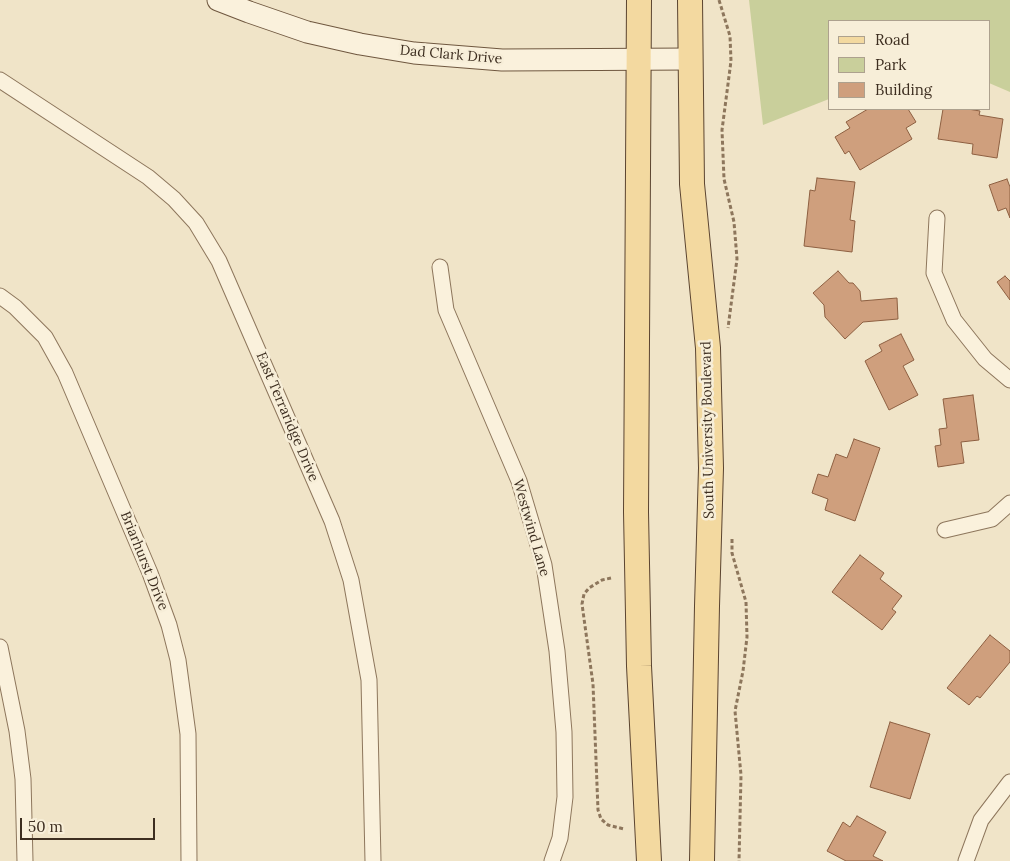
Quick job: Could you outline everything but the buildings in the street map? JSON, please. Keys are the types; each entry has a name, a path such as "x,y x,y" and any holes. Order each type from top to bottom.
{"main road":[{"path":"639,0 636,512 639,666 649,861"},
{"name":"South University Boulevard","path":"690,0 692,184 708,348 712,468 706,616 702,861"}],"street":[{"name":"Dad Clark Drive","path":"218,0 307,32 360,44 414,53 502,60 691,59"},
{"name":"East Terraridge Drive","path":"0,80 148,177 174,199 196,223 219,261 332,521 351,580 370,680 373,861"},
{"path":"937,218 934,273 954,320 985,359 1010,380"},
{"name":"Westwind Lane","path":"440,267 446,310 518,482 544,565 557,651 564,732 565,797 560,838 552,861"},
{"name":"Briarhurst Drive","path":"0,296 15,307 45,337 65,373 146,564 169,625 178,660 188,734 189,861"},
{"path":"945,530 992,518 1010,503"},
{"path":"0,647 18,731 23,779 25,861"},
{"path":"966,861 981,820 1010,782"}],"path":[{"path":"719,0 730,36 731,60 722,130 724,179 734,222 737,259 732,286 728,334"},
{"path":"732,533 732,553 746,602 747,637 735,711 741,774 739,861"},
{"path":"611,578 602,580 589,588 584,594 582,604 593,684 598,810 601,819 608,825 624,830"}],"green space":[{"path":"749,0 1010,0 1010,92 990,83 990,20 828,20 828,99 763,125"}]}
